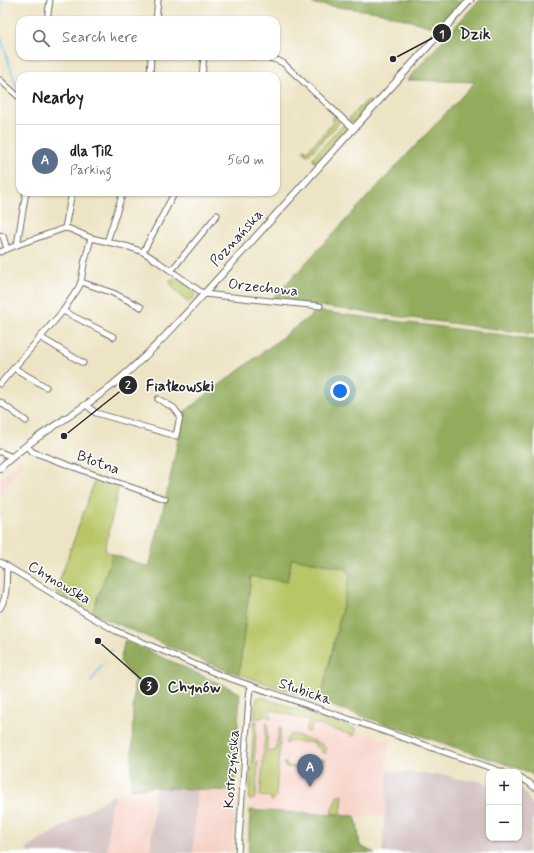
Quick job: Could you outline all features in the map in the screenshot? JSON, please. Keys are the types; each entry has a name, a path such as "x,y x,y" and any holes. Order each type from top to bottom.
{"street":[{"path":"48,16 50,0"},
{"path":"156,16 158,0"},
{"name":"Poznańska","path":"0,468 26,446 86,405 121,378 146,356 470,0"},
{"path":"150,72 151,60"},
{"path":"202,72 204,60"},
{"path":"278,60 354,129"},
{"path":"0,80 16,94"},
{"path":"17,245 25,196"},
{"path":"65,228 71,196"},
{"path":"107,242 122,196"},
{"path":"143,252 173,196"},
{"path":"172,271 218,215"},
{"path":"0,252 65,228 70,229 91,238 143,252 204,294"},
{"path":"0,235 3,236 7,249"},
{"path":"0,384 63,310 79,288 91,238"},
{"path":"81,282 113,293 141,307"},
{"name":"Orzechowa","path":"204,294 320,306"},
{"path":"63,310 114,337"},
{"path":"40,337 83,363"},
{"path":"14,368 46,387"},
{"path":"86,405 96,413 176,436 180,416 174,408 158,399"},
{"path":"0,402 26,421"},
{"name":"Błotna","path":"26,446 33,452 165,499"},
{"path":"0,452 12,457"},
{"name":"Chynowska","path":"0,562 105,624"},
{"path":"0,608 5,600 6,594 7,566"},
{"name":"Słubicka","path":"105,624 124,634 220,676 494,769"},
{"name":"Kostrzyńska","path":"238,853 249,697 250,690 253,687"},
{"path":"522,779 534,787"}],"shaded area":[{"path":"21,460 23,462 0,497 0,479"},
{"path":"264,699 389,741 384,817 249,808 256,703"},
{"path":"388,771 429,774 434,776 434,774 451,776 451,778 479,781 486,784 486,841 522,841 522,788 534,808 528,852 525,853 382,853"},
{"path":"155,786 197,789 193,853 150,853"},
{"path":"149,789 153,793 149,853 107,853 110,807 115,797 122,793"},
{"path":"197,789 236,791 231,853 193,853"},
{"path":"113,795 115,797 110,807 107,853 28,853 27,849 37,842"}],"green space":[{"path":"313,0 466,0 440,29 378,12 313,4"},
{"path":"479,0 534,0 534,334 271,300 475,82 407,80"},
{"path":"366,101 370,101 370,104 353,122 349,121 349,118"},
{"path":"333,116 340,122 310,154 306,155 304,149 307,151 334,122 331,119"},
{"path":"343,125 346,129 317,162 314,162 313,157"},
{"path":"178,279 195,293 194,297 188,303 188,301 175,290 169,281"},
{"path":"317,311 534,339 534,776 522,769 320,702 350,575 345,568 292,558 287,582 251,576 239,674 222,669 92,613 113,554 149,567 184,412"},
{"path":"96,477 119,484 105,551 113,554 92,613 55,593"},
{"path":"292,558 345,568 350,575 320,702 239,674 251,575"},
{"path":"125,640 240,693 234,791 154,787 131,789 134,680 120,661"},
{"path":"262,697 356,729 354,736 313,723 309,732 305,731 309,721 271,709 270,711 272,718 262,716 262,718 254,718 257,698"},
{"path":"254,721 257,721 254,762 258,762 256,796 253,800 249,800"},
{"path":"266,722 268,722 267,751 276,751 279,727 281,727 276,797 273,801 271,801 271,797 260,796"},
{"path":"290,735 296,735 322,744 326,753 322,753 320,748 315,746 315,743 288,741 286,744 286,740"},
{"path":"321,759 325,760 323,766 315,769 299,769 284,766 284,763 286,762 286,766 313,768 313,764 318,763"},
{"path":"343,794 341,814 331,813 337,796"},
{"path":"250,810 355,816 360,846 375,853 248,853"}],"waterway":[{"path":"0,18 2,0"},
{"path":"0,34 16,86"},
{"path":"91,682 102,665"}],"place":[{"name":"Dzik","path":"393,59"},
{"name":"Fiałkowski","path":"64,436"},
{"name":"Chynów","path":"98,641"},
{"name":"dla TiR","path":"310,787"}]}
